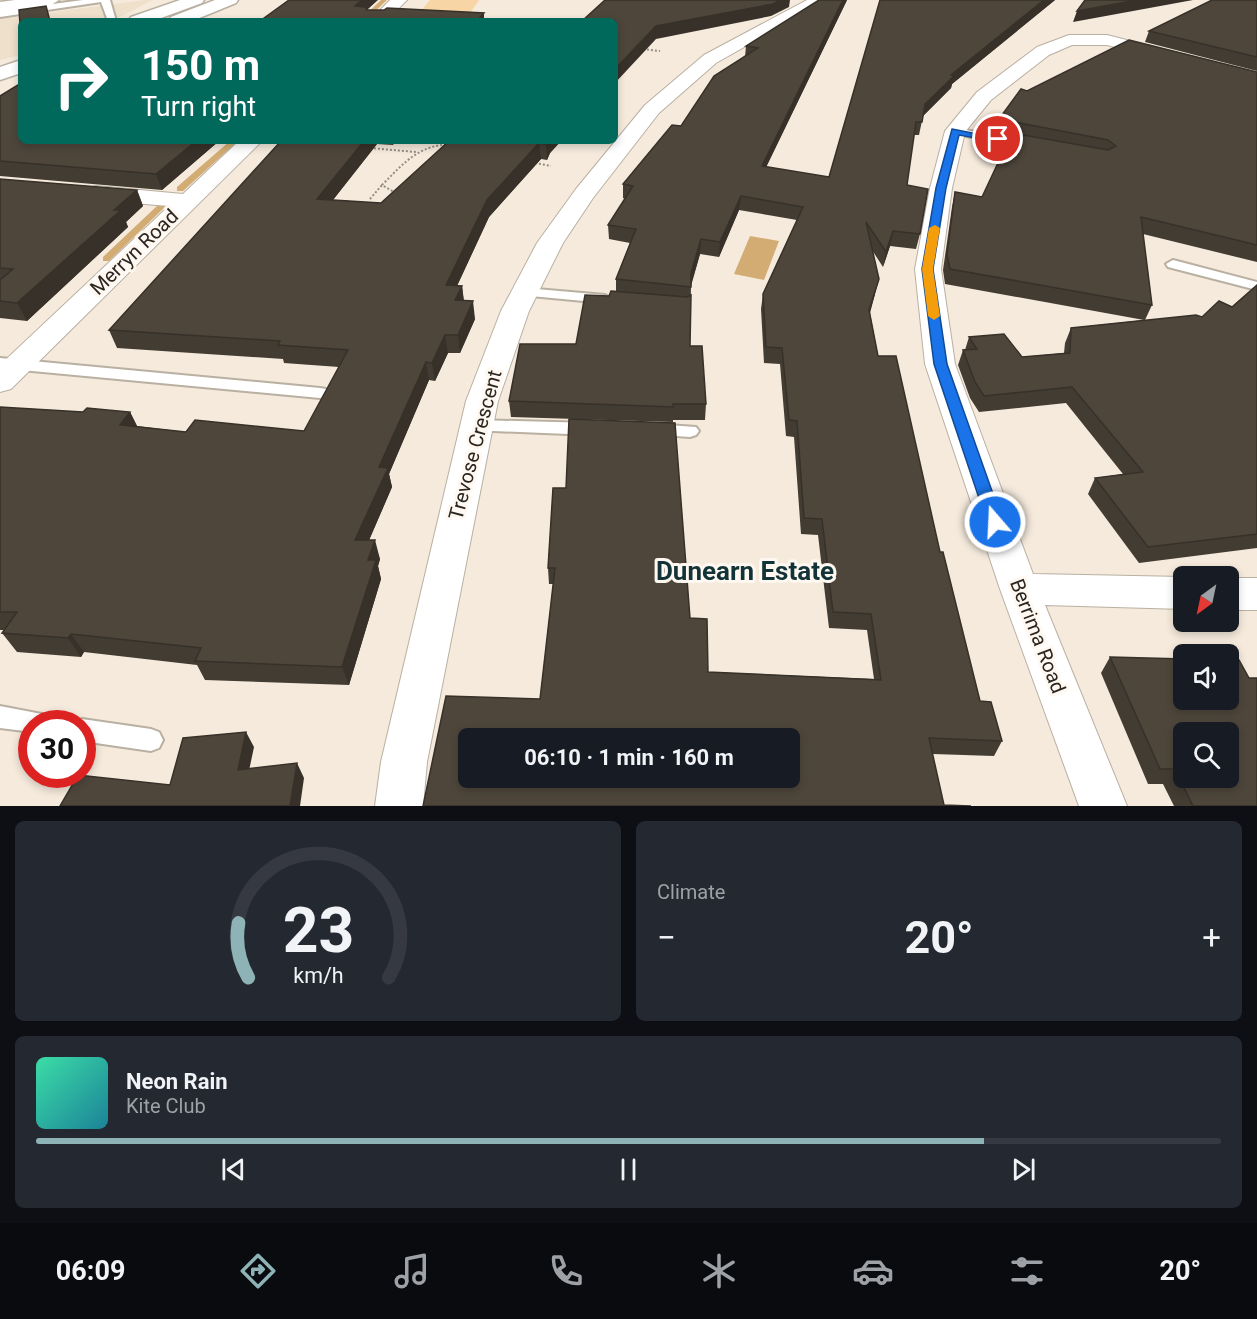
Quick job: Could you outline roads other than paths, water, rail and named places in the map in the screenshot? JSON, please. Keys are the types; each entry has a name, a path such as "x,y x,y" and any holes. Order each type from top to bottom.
{"main road":[{"path":"0,7 51,0"},
{"path":"146,18 196,0"},
{"path":"185,18 231,0"},
{"path":"0,74 18,67"},
{"path":"0,86 18,80"}],"street":[{"path":"380,18 399,0"},
{"name":"Trevose Crescent","path":"399,806 404,762 482,401 515,311 550,243 584,194 652,109 710,59 819,0"},
{"name":"Berrima Road","path":"1103,806 1019,589 940,364 928,269 941,188 955,131 984,96 1043,51 1069,39 1107,40 1180,59"},
{"name":"Merryn Road","path":"6,370 248,144"},
{"path":"71,191 188,201"},
{"path":"1019,589 1173,593"},
{"path":"1239,594 1257,594"}],"lane":[{"path":"0,14 104,3"},
{"path":"37,18 104,3"},
{"path":"104,3 111,18"},
{"path":"17,12 31,18"},
{"path":"955,131 1035,146"},
{"path":"1173,264 1257,286"},
{"path":"525,292 617,300"},
{"path":"6,370 320,393"},
{"path":"476,426 609,429"},
{"path":"632,430 690,431"},
{"path":"0,717 18,720"},
{"path":"96,732 151,740"}],"waterway":[{"path":"365,18 384,0"},
{"path":"180,189 231,144"},
{"path":"106,259 161,207"}],"district":[{"name":"Dunearn Estate","path":"745,571"}]}
